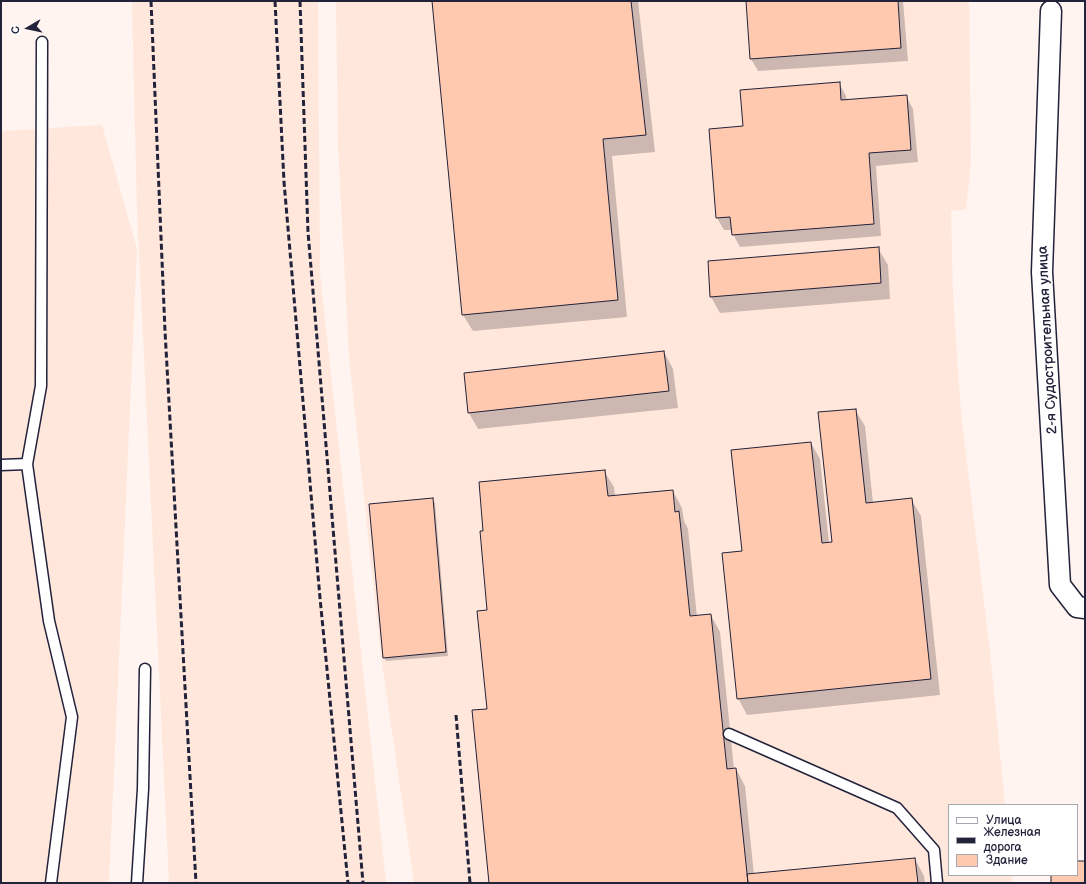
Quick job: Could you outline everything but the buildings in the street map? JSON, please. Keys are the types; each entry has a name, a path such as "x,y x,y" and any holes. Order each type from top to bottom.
{"street":[{"name":"2-я Судостроительная улица","path":"1051,11 1042,272 1060,585 1077,607 1085,608"}],"lane":[{"path":"42,42 41,386 27,464 49,621 72,717 51,883"},
{"path":"1,465 27,464"},
{"path":"136,883 143,789 145,669"},
{"path":"729,734 897,808 934,850 937,883"}],"shaded area":[{"path":"132,1 318,1 320,273 386,883 169,883 137,210"},
{"path":"336,1 969,1 971,163 966,209 951,211 953,296 961,413 990,652 1005,804 948,804 948,876 1012,876 1013,883 414,883 381,656 349,357 338,146"},
{"path":"102,125 137,249 109,883 1,883 1,131"}],"railway":[{"path":"151,1 165,331 196,883"},
{"path":"275,1 284,182 320,598 348,883"},
{"path":"300,1 308,232 363,883"},
{"path":"456,715 470,883"}]}
